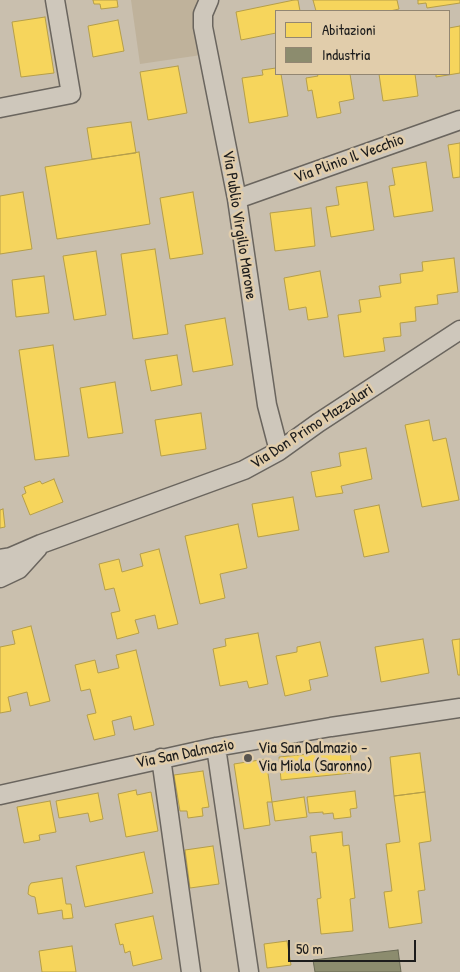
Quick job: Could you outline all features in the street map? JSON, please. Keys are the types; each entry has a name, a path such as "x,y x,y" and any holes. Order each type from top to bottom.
{"street":[{"path":"0,108 71,94 55,0"},
{"name":"Via Publio Virgilio Marone","path":"209,0 203,14 203,27 237,199 267,405 279,451"},
{"name":"Via Plinio Il Vecchio","path":"237,199 460,120"},
{"name":"Via Don Primo Mazzolari","path":"0,559 11,557 41,544 244,470 279,451 318,423 460,330"},
{"name":"Via Don Primo Mazzolari","path":"0,578 19,569 41,544"},
{"name":"Via San Dalmazio","path":"0,795 216,747 331,727 460,708"},
{"path":"216,747 249,972"},
{"path":"161,758 191,972"}],"shaded area":[{"path":"131,0 198,0 195,16 201,55 140,64"}],"building: Abitazioni":[{"path":"93,0 117,0 118,7 101,9 100,4 94,4"},
{"path":"294,0 298,0 300,10 275,10 275,33 241,40 236,12"},
{"path":"313,0 397,0 399,9 394,10 316,10"},
{"path":"418,0 460,0 460,3 427,8 426,3 418,4"},
{"path":"45,17 54,73 21,77 12,22"},
{"path":"118,20 124,51 93,57 88,26"},
{"path":"460,26 460,73 450,75 450,28"},
{"path":"178,66 187,113 148,120 140,72"},
{"path":"275,68 275,75 281,75 288,116 249,123 242,78 263,75 262,70"},
{"path":"350,75 354,99 339,102 341,113 317,118 312,90 308,91 306,78"},
{"path":"379,75 415,75 418,96 383,101"},
{"path":"131,122 136,153 92,159 87,128"},
{"path":"460,143 460,177 453,178 448,145"},
{"path":"139,152 150,224 57,239 45,167"},
{"path":"426,162 433,211 394,217 389,186 395,185 392,168"},
{"path":"367,182 374,230 331,237 326,207 339,205 336,187"},
{"path":"23,192 32,249 0,254 0,196"},
{"path":"193,192 203,254 170,259 160,198"},
{"path":"311,208 315,246 275,251 270,213"},
{"path":"155,249 168,334 133,339 121,254"},
{"path":"96,251 106,315 74,320 63,256"},
{"path":"454,258 458,292 437,295 438,304 415,307 416,321 400,323 401,336 383,338 385,351 344,357 338,315 361,312 359,300 381,297 379,286 401,283 400,274 423,271 422,262"},
{"path":"320,271 328,317 308,320 306,307 289,310 284,278"},
{"path":"44,276 49,313 16,317 12,280"},
{"path":"225,318 233,365 193,372 185,325"},
{"path":"53,345 69,456 35,460 19,350"},
{"path":"177,355 182,385 151,391 145,360"},
{"path":"115,382 123,433 88,438 80,388"},
{"path":"201,413 206,449 161,456 155,420"},
{"path":"429,420 433,441 446,438 459,500 422,507 405,425"},
{"path":"366,448 372,479 341,486 343,493 316,497 311,472 341,466 339,453"},
{"path":"54,479 63,502 30,515 22,495 26,493 24,487 40,481 42,484"},
{"path":"293,497 299,530 258,537 252,504"},
{"path":"379,505 389,552 364,557 354,510"},
{"path":"3,509 5,527 0,528 0,510"},
{"path":"238,524 247,568 220,574 225,598 200,604 185,536"},
{"path":"159,549 178,624 158,629 155,615 135,620 139,633 117,639 111,613 120,611 114,588 105,590 99,564 119,559 122,572 143,566 140,554"},
{"path":"31,626 50,701 30,706 27,692 8,697 11,711 0,713 0,647 15,644 12,631"},
{"path":"258,633 268,684 249,688 247,681 220,686 213,649 226,646 225,639"},
{"path":"423,639 429,673 381,682 375,647"},
{"path":"460,639 460,675 458,675 452,640"},
{"path":"320,642 328,676 309,680 311,690 285,696 276,656 297,652 297,647"},
{"path":"136,650 154,725 134,730 131,716 112,721 115,735 94,740 87,715 96,713 90,689 81,691 75,665 95,660 98,673 119,668 116,655"},
{"path":"350,750 352,773 281,780 279,757"},
{"path":"420,753 425,792 394,796 390,757"},
{"path":"266,759 272,802 267,802 270,825 244,829 234,764"},
{"path":"203,771 209,807 202,808 203,816 188,818 187,811 180,811 174,775"},
{"path":"136,790 137,795 151,792 158,831 126,837 118,794"},
{"path":"355,791 357,808 350,809 351,817 334,819 333,813 309,813 307,797"},
{"path":"425,792 431,841 419,843 425,890 418,891 422,923 389,928 384,892 392,891 386,844 400,842 394,796"},
{"path":"98,793 103,819 90,822 88,813 59,818 56,801"},
{"path":"304,797 307,817 275,821 272,802"},
{"path":"50,801 56,832 39,835 40,840 24,843 17,807"},
{"path":"342,832 343,846 349,845 355,898 350,899 353,931 321,934 317,899 321,898 316,852 312,853 310,836"},
{"path":"213,846 219,884 190,888 185,850"},
{"path":"144,852 153,893 85,907 76,866"},
{"path":"62,878 66,904 71,904 73,918 63,919 62,910 38,914 35,897 28,894 31,883"},
{"path":"153,916 162,959 133,966 130,951 125,953 123,944 120,945 115,924"},
{"path":"287,941 291,965 267,968 264,944"},
{"path":"72,946 76,972 42,972 39,951"}],"building: Industria":[{"path":"398,950 401,972 315,972 313,960"}],"place":[{"name":"Via San Dalmazio - Via Miola (Saronno)","path":"248,758"}]}
